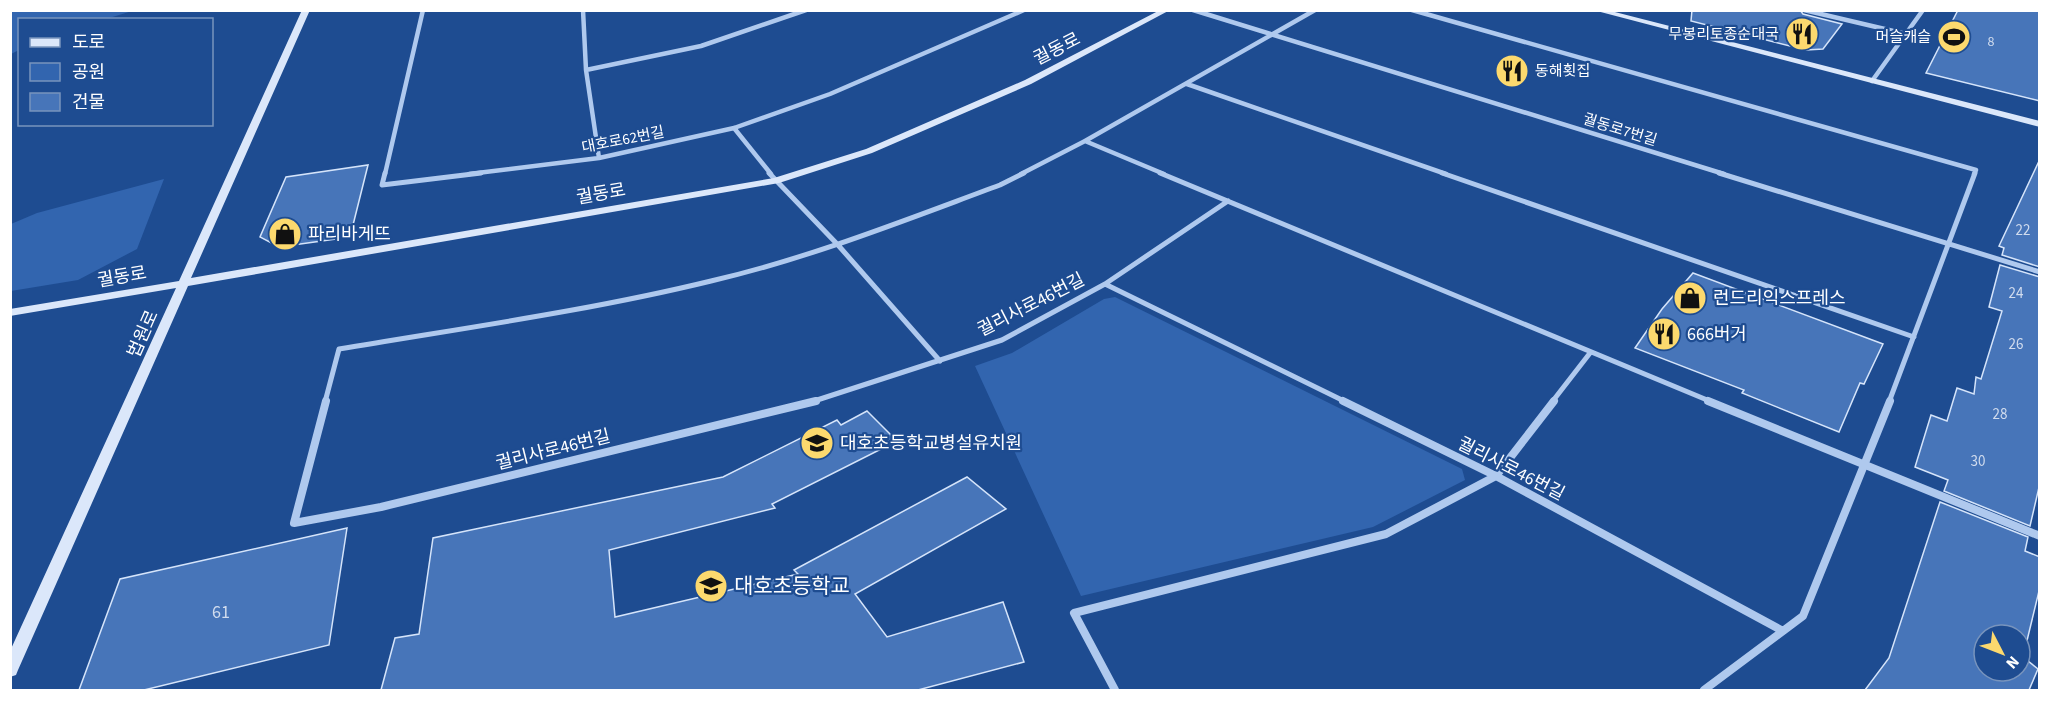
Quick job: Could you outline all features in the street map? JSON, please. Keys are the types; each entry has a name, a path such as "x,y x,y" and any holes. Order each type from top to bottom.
{"street":[{"name":"법원로","path":"10,670 186,282 306,10"},
{"name":"대호로62번길","path":"423,10 382,184 599,158 734,128 830,94 1024,10"},
{"path":"583,10 586,70 599,158"},
{"path":"586,70 701,46 806,10"},
{"name":"궐동로","path":"10,313 776,181 868,151 1007,91 1167,10"},
{"name":"궐동로7번길","path":"1193,10 2040,272"},
{"name":"궐리사로46번길","path":"1315,10 1085,141 1000,185 838,245 712,281 609,303 339,349 294,522 381,507 784,410 1002,340 1105,284 1496,476 1784,631"},
{"path":"1412,10 1976,170 1866,464 1803,616 1704,690"},
{"path":"1596,10 2040,124"},
{"path":"1804,10 1906,34"},
{"path":"1872,81 1923,10"},
{"path":"1187,84 1914,337"},
{"path":"734,128 776,181 838,245 940,361"},
{"path":"1085,141 1590,353 2040,536"},
{"path":"1105,284 1228,201"},
{"path":"1115,690 1074,613 1386,534 1496,476 1590,353"}],"green space":[{"path":"11,10 132,11 109,18 18,18 18,50 11,54"},
{"path":"164,179 137,249 78,280 11,291 11,224 37,213"},
{"path":"1115,297 1462,469 1465,480 1373,527 1081,596 975,366 1012,353 1104,299"}],"building":[{"path":"1692,10 1800,10 1803,14 1842,24 1823,49 1806,50 1691,21"},
{"path":"1958,10 2040,10 2040,101 1926,73"},
{"path":"2040,159 2040,267 2002,255 2004,248 1999,246"},
{"path":"368,165 350,237 279,247 260,237 286,177"},
{"path":"2000,265 2040,277 2040,483 2030,526 1944,491 1948,480 1915,467 1931,415 1947,421 1957,388 1974,394 1976,377 1981,379 2002,311 1989,307"},
{"path":"1693,273 1883,344 1864,384 1860,383 1839,432 1742,393 1744,390 1635,348 1662,309"},
{"path":"867,411 897,441 772,504 775,508 609,550 615,617 798,574 794,570 967,477 1006,509 855,594 887,637 1003,602 1024,662 918,690 381,690 395,638 419,634 433,538 723,477 837,420 841,425"},
{"path":"1940,502 2028,537 2025,551 2040,557 2040,587 2031,623 1972,623 1972,683 2032,683 2029,690 1865,690 1889,658"},
{"path":"347,528 329,645 144,690 79,690 120,579"},
{"path":"2032,664 2038,669 2032,683"}],"place":[{"name":"무봉리토종순대국","path":"1802,34"},
{"name":"머슬캐슬","path":"1954,37"},
{"name":"동해횟집","path":"1512,71"},
{"name":"파리바게뜨","path":"285,234"},
{"name":"런드리익스프레스","path":"1690,298"},
{"name":"666버거","path":"1664,334"},
{"name":"대호초등학교병설유치원","path":"817,443"},
{"name":"대호초등학교","path":"711,586"}]}
